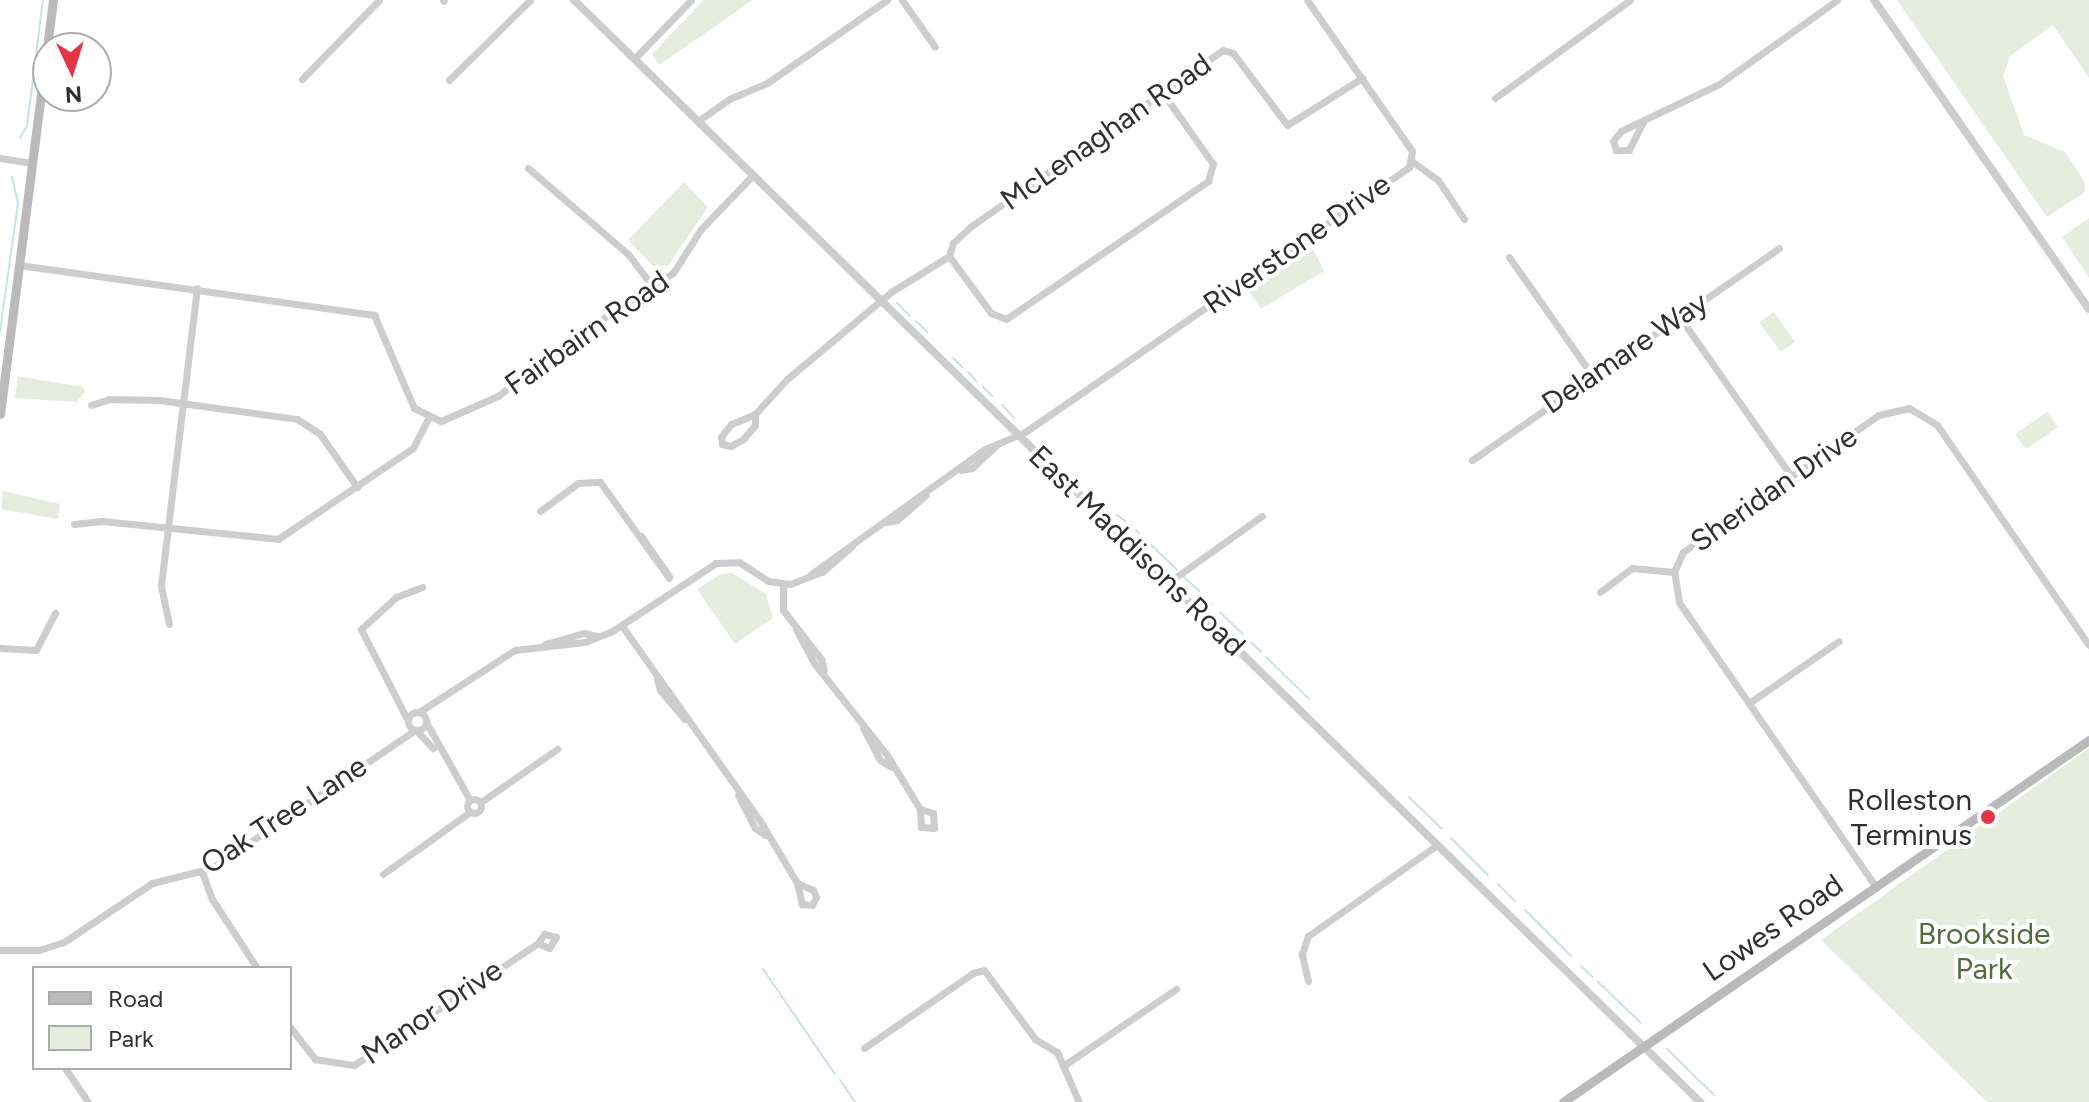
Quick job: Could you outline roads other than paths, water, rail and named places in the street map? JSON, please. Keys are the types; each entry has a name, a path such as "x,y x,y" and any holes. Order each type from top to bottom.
{"main road":[{"path":"0,414 53,0"},
{"name":"Lowes Road","path":"1563,1102 2089,740"}],"street":[{"path":"302,79 379,0"},
{"path":"449,80 530,0"},
{"name":"East Maddisons Road","path":"574,0 1700,1102"},
{"path":"634,59 691,0"},
{"path":"698,121 729,99 767,83 887,0"},
{"path":"902,0 935,47"},
{"name":"Riverstone Drive","path":"1018,434 1413,162 1410,148 1307,0"},
{"path":"1495,98 1630,0"},
{"path":"1643,122 1629,150 1616,150 1617,134 1728,78 1837,0"},
{"path":"1874,0 2089,309"},
{"name":"McLenaghan Road","path":"755,414 787,379 881,301 949,256 954,242 970,227 1227,50 1278,118 1290,125 1362,78"},
{"path":"949,256 991,313 1006,319 1208,181 1213,166 1162,92"},
{"path":"0,158 33,163"},
{"path":"1413,162 1442,184 1464,219"},
{"path":"528,168 628,254 653,287"},
{"name":"Fairbairn Road","path":"428,419 449,419 498,396 567,342 678,269 703,227 753,175"},
{"name":"Delamare Way","path":"1472,460 1779,248"},
{"path":"1509,257 1592,375"},
{"path":"19,265 374,315 409,400 428,419 413,448 278,539 102,521 74,524"},
{"path":"169,624 161,585 197,288"},
{"path":"1679,316 1791,476"},
{"path":"91,405 118,399 182,404 303,421 320,434 357,487"},
{"name":"Sheridan Drive","path":"1876,887 1679,602 1674,572 1690,546 1886,411 1909,408 1925,414 2089,645"},
{"path":"755,414 747,435 731,446 722,444 721,437 731,424 755,414"},
{"path":"407,720 452,694 507,654 584,633 597,636 622,626 725,560 744,563 783,584 811,574 831,556 852,546 886,522 904,505 961,470 967,461 1018,434"},
{"path":"540,511 578,483 596,481 607,488 641,536 659,570 677,589"},
{"path":"1169,582 1262,516"},
{"path":"1600,592 1632,568 1674,572"},
{"path":"783,584 783,610 813,648 862,726 865,738 891,767 920,809"},
{"path":"422,587 396,597 361,629 363,642 391,684 407,720 443,758"},
{"path":"0,648 36,650 55,613"},
{"path":"622,626 657,679 667,685 685,719 797,883"},
{"path":"1749,703 1839,641"},
{"path":"391,684 426,722 443,758 470,800 470,812"},
{"path":"426,722 452,694"},
{"name":"Oak Tree Lane","path":"393,741 407,720"},
{"name":"Oak Tree Lane","path":"0,950 52,947 152,883 202,872 393,741 426,722"},
{"path":"383,874 470,812 479,812 481,802 557,749"},
{"path":"470,800 481,802"},
{"path":"1308,981 1302,965 1308,936 1437,845"},
{"path":"202,872 212,899 256,966"},
{"name":"Manor Drive","path":"292,1030 315,1059 354,1065 538,943"},
{"path":"864,1048 981,970 989,974 1035,1039 1057,1052 1079,1102"},
{"path":"1063,1066 1176,989"},
{"path":"66,1070 88,1102"}],"waterway":[{"path":"20,138 27,126 43,0"},
{"path":"0,331 18,203 12,177"},
{"path":"897,303 910,316"},
{"path":"916,321 927,332"},
{"path":"953,358 962,367"},
{"path":"968,372 977,382"},
{"path":"983,387 992,396"},
{"path":"1002,405 1014,418"},
{"path":"1117,515 1132,526"},
{"path":"1136,530 1177,570"},
{"path":"1183,576 1202,594"},
{"path":"1206,599 1212,605"},
{"path":"1220,612 1261,652"},
{"path":"1266,657 1309,699"},
{"path":"1409,797 1442,829"},
{"path":"1451,838 1488,875"},
{"path":"1498,884 1515,901"},
{"path":"1525,910 1571,956"},
{"path":"1581,966 1593,977"},
{"path":"763,969 835,1074"},
{"path":"1598,982 1641,1023"},
{"path":"1667,1049 1714,1095"},
{"path":"840,1080 855,1102"}],"place":[{"name":"Rolleston Terminus","path":"1988,817"}],"park label":[{"name":"Brookside Park","path":"1984,951"}]}
